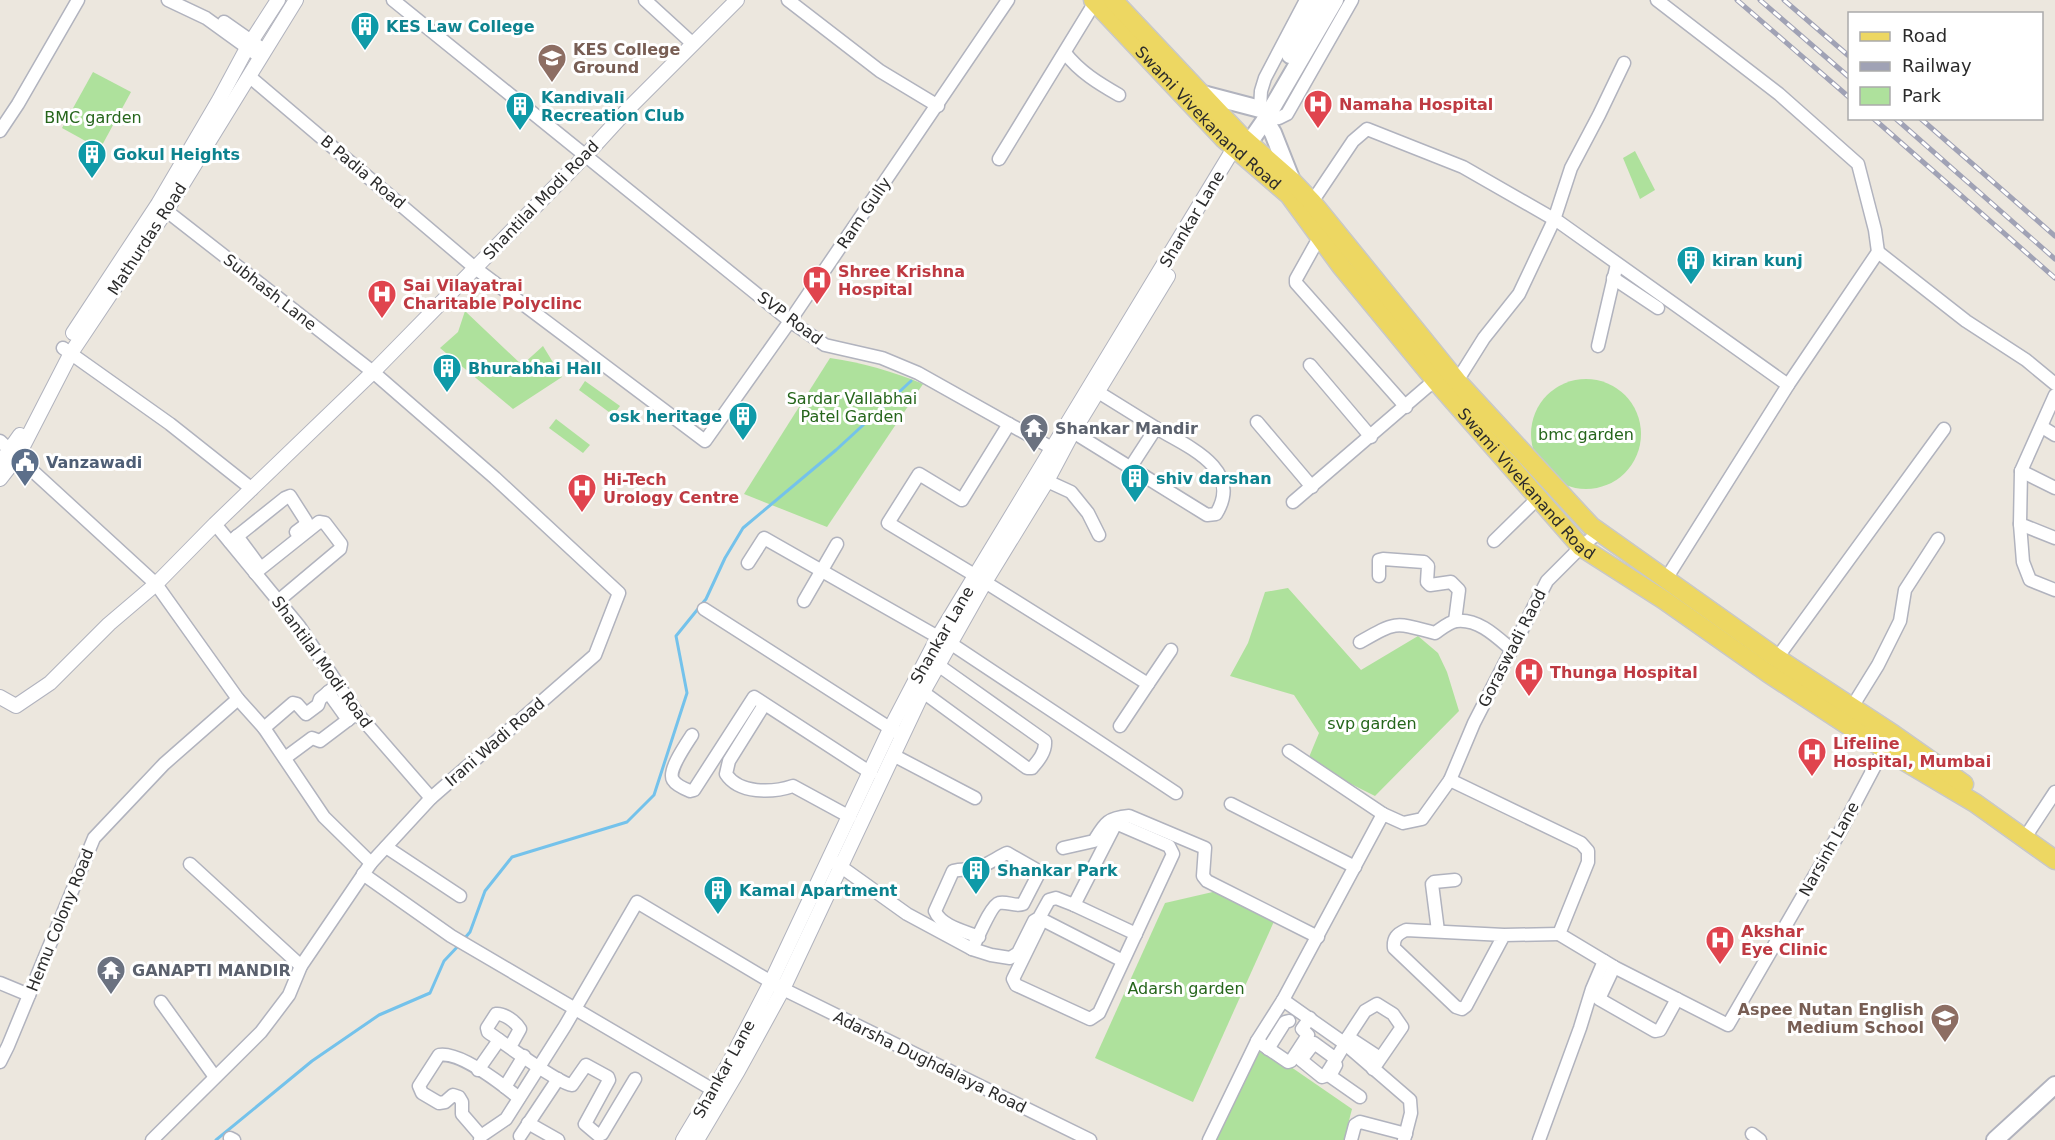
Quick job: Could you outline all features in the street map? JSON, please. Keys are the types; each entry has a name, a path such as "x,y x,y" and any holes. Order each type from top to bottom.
{"main road":[{"name":"Swami Vivekanand Road","path":"1113,0 1199,93 1241,146 1292,181 1312,202 1456,381 1599,532 1777,658 1852,707 1888,741"},
{"path":"1276,92 1320,0"},
{"path":"1241,146 1335,0"},
{"name":"Swami Vivekanand Road","path":"1094,1 1289,195 1341,266 1435,380 1581,547 1664,600 1768,673 1888,741 1975,803 2027,835 2055,847"},
{"path":"1199,93 1263,115 1273,133 1292,181"},
{"name":"Swami Vivekanand Road","path":"2027,835 2055,860"},
{"path":"1995,1140 2055,1085"},
{"path":"2011,1140 2055,1101"}],"street":[{"path":"0,131 5,114 78,0"},
{"path":"168,0 206,18 250,44"},
{"path":"184,0 206,11 262,53"},
{"path":"162,208 250,44 278,0"},
{"name":"Mathurdas Road","path":"0,479 9,449 67,351 250,77 262,53 296,0"},
{"name":"SVP Road","path":"393,0 790,321 825,345 882,358 918,373 1057,451"},
{"path":"645,0 693,44"},
{"name":"Shantilal Modi Road","path":"0,697 16,706 50,683 109,624 156,584 373,372 737,0"},
{"path":"788,0 880,71 938,106"},
{"name":"Ram Gully","path":"790,321 1008,0"},
{"path":"1306,0 1263,83 1263,115 1279,118 1287,114 1352,0"},
{"path":"1658,0 1779,94 1858,164 1875,230 1878,252 1788,385 1666,579"},
{"path":"999,159 1065,53 1094,1"},
{"path":"1065,53 1091,78 1119,95"},
{"path":"1456,381 1484,338 1519,294 1554,219 1571,168 1624,63"},
{"name":"B Padia Road","path":"250,77 475,268 705,441 790,321"},
{"path":"1312,202 1353,141 1367,129 1464,167 1554,219 1659,306 1788,385"},
{"name":"Shankar Lane","path":"980,579 1047,481 1057,451 1073,432 1098,392 1241,146"},
{"name":"Shankar Lane","path":"683,1140 718,1094 783,989 893,755 896,733 944,640 1241,146"},
{"name":"Subhash Lane","path":"162,208 373,372"},
{"path":"1320,236 1296,279 1296,283 1406,407"},
{"path":"1878,252 1966,321 2026,360 2055,384"},
{"path":"1599,346 1619,273"},
{"path":"67,351 170,424 252,489"},
{"path":"1310,365 1371,437"},
{"name":"Irani Wadi Road","path":"152,1140 261,1032 289,995 301,966 371,863 431,798 595,655 619,593 495,478 373,372"},
{"path":"1293,502 1435,380"},
{"path":"1073,432 1207,516 1216,514 1221,506 1223,479 1217,468 1195,451 1098,392"},
{"path":"2055,395 2021,471 2020,524 2023,562 2030,580 2055,590"},
{"path":"1257,422 1312,487"},
{"path":"1009,424 962,500 919,474 888,523 1148,684"},
{"path":"2042,427 2055,435"},
{"path":"1130,468 1155,428"},
{"path":"1777,658 1944,429"},
{"path":"0,463 9,449 156,584 238,699 264,728 324,817 371,863"},
{"path":"2021,471 2055,488"},
{"path":"1047,481 1071,492 1088,513 1099,535"},
{"path":"233,539 285,498 290,496 293,498 306,518 305,523 256,568"},
{"path":"1494,541 1538,498"},
{"path":"256,568 319,522 325,523 341,544 340,549 280,599"},
{"name":"Shantilal Modi Road","path":"215,524 233,539 280,599 331,672 333,689 353,717 431,798"},
{"path":"2020,524 2055,538"},
{"name":"Goraswadi Raod","path":"1289,752 1383,814 1403,823 1422,819 1449,780 1474,723 1547,581 1599,532"},
{"path":"748,563 764,538 944,640 1176,793"},
{"path":"1852,707 1878,665 1900,621 1905,590 1938,539"},
{"path":"804,601 837,544"},
{"path":"1378,576 1379,560 1424,562 1428,566 1427,582 1430,585 1451,582 1459,590 1455,621"},
{"path":"704,609 896,733"},
{"path":"1360,642 1389,625 1404,624 1435,633 1455,621 1471,622 1491,632 1512,650"},
{"name":"Shankar Lane","path":"697,1140 871,773 938,665 944,640"},
{"path":"1120,726 1171,650"},
{"path":"923,692 1027,768 1032,768 1046,748 1045,741 938,665"},
{"path":"264,728 293,703 297,704 306,714 333,689"},
{"path":"692,735 674,766 671,777 673,781 690,791 694,790 754,698 871,773"},
{"name":"Hemu Colony Road","path":"0,1062 4,1044 29,995 94,838 164,764 238,699"},
{"path":"765,705 729,761 726,774 737,784 770,792 793,786 850,817"},
{"path":"285,758 312,738 320,741 353,717"},
{"name":"Narsinh Lane","path":"1677,999 1728,1025 1840,830 1888,741"},
{"path":"893,755 975,798"},
{"path":"1449,780 1581,843 1588,851 1588,862 1558,934"},
{"path":"2027,835 2055,792"},
{"path":"1231,804 1355,867"},
{"path":"1209,1140 1257,1041 1318,937 1383,814"},
{"path":"1063,848 1094,841 1107,822 1116,817 1129,816 1206,848 1203,876 1207,881 1318,937"},
{"path":"1074,905 1114,827 1118,824 1169,846 1173,854 1136,934 1099,1013 1090,1019 1016,985 1013,980 1049,900 1056,898 1074,905 1136,934"},
{"path":"386,847 460,896"},
{"path":"975,943 994,906 1000,903 1018,906 1023,904 1038,875 1035,868 1007,853 974,869 963,868 953,872 935,910 938,918 975,943 1013,964"},
{"path":"829,859 907,914 975,943"},
{"path":"190,864 301,966"},
{"path":"363,874 451,936 718,1094"},
{"path":"1438,932 1432,884 1455,880"},
{"name":"Adarsha Dughdalaya Road","path":"574,1009 637,902 783,989 1090,1140"},
{"path":"1001,958 1010,958 1018,952 1034,921 1039,918"},
{"path":"1039,918 1123,961"},
{"path":"1504,935 1467,1006 1462,1009 1456,1007 1394,948 1393,941 1397,934 1406,930 1504,935 1558,934 1609,964 1677,999 1660,1030 1655,1030 1599,999 1609,964"},
{"path":"1539,1140 1592,989 1609,964"},
{"path":"0,983 29,995"},
{"path":"1283,1000 1376,1064 1410,1100 1411,1113 1405,1137 1360,1122 1356,1125 1351,1140"},
{"path":"161,1002 215,1077"},
{"path":"1336,1059 1312,1044 1301,1060 1322,1077 1325,1076 1336,1059 1346,1043 1365,1011 1377,1004 1393,1014 1402,1027 1376,1064"},
{"path":"519,1098 464,1060 445,1054 439,1055 419,1086 422,1093 439,1103 453,1095 459,1097 462,1102 462,1114 480,1138 506,1119 539,1066 574,1009"},
{"path":"510,1047 520,1029 518,1024 496,1014 487,1028 488,1032 499,1040 558,1079 572,1085 586,1065 608,1077 609,1080 585,1124 598,1135 602,1134 635,1079"},
{"path":"1296,1025 1310,1018"},
{"path":"1257,1041 1288,1062 1291,1061 1308,1035 1296,1025 1285,1022 1268,1048"},
{"path":"1316,1045 1326,1030"},
{"path":"478,1070 499,1040"},
{"path":"1346,1043 1330,1076 1360,1097"},
{"path":"504,1087 524,1056"},
{"path":"506,1119 521,1138 528,1123 558,1079"},
{"path":"528,1123 558,1140"}],"green space":[{"name":"BMC garden","path":"93,72 131,92 100,149 62,128"},
{"path":"1635,151 1655,190 1640,199 1623,158"},
{"path":"465,311 522,365 543,346 562,377 513,409 440,348 458,332"},
{"name":"Sardar Vallabhai Patel Garden","path":"830,358 877,368 923,384 827,527 744,494"},
{"name":"bmc garden","path":"1586,379 1607,384 1625,395 1636,413 1641,434 1636,455 1625,473 1607,484 1586,489 1565,484 1547,473 1536,455 1531,434 1536,413 1547,395 1565,384"},
{"path":"585,381 620,406 613,415 579,390"},
{"path":"556,419 590,445 583,453 549,428"},
{"name":"svp garden","path":"1288,588 1361,670 1418,636 1438,653 1447,672 1459,711 1375,796 1307,762 1319,733 1294,695 1230,676 1248,643 1265,592"},
{"name":"Adarsh garden","path":"1217,891 1276,917 1193,1102 1095,1058 1165,903"},
{"path":"1259,1045 1352,1109 1344,1140 1216,1140"}],"waterway":[{"path":"464,939 470,932 485,891 512,857 627,822 654,795 687,693 676,636 706,599 725,558 743,528 836,450 911,381"},
{"path":"216,1140 312,1061 379,1015 430,993 444,961 460,944"}],"railway":[{"path":"1737,0 1848,96"},
{"path":"1760,0 1848,76"},
{"path":"1784,0 1848,55"},
{"path":"1875,120 2055,278"},
{"path":"1897,120 2055,259"},
{"path":"1922,120 2055,236"}],"place":[{"name":"KES Law College","path":"365,52"},
{"name":"KES College Ground","path":"552,84"},
{"name":"Namaha Hospital","path":"1318,130"},
{"name":"Kandivali Recreation Club","path":"520,132"},
{"name":"Gokul Heights","path":"92,180"},
{"name":"kiran kunj","path":"1691,286"},
{"name":"Shree Krishna Hospital","path":"817,306"},
{"name":"Sai Vilayatrai Charitable Polyclinc","path":"382,320"},
{"name":"Bhurabhai Hall","path":"447,394"},
{"name":"osk heritage","path":"743,442"},
{"name":"Shankar Mandir","path":"1034,454"},
{"name":"Vanzawadi","path":"25,488"},
{"name":"shiv darshan","path":"1135,504"},
{"name":"Hi-Tech Urology Centre","path":"582,514"},
{"name":"Thunga Hospital","path":"1529,698"},
{"name":"Lifeline Hospital, Mumbai","path":"1812,778"},
{"name":"Shankar Park","path":"976,896"},
{"name":"Kamal Apartment","path":"718,916"},
{"name":"Akshar Eye Clinic","path":"1720,966"},
{"name":"GANAPTI MANDIR","path":"111,996"},
{"name":"Aspee Nutan English Medium School","path":"1945,1044"}]}
